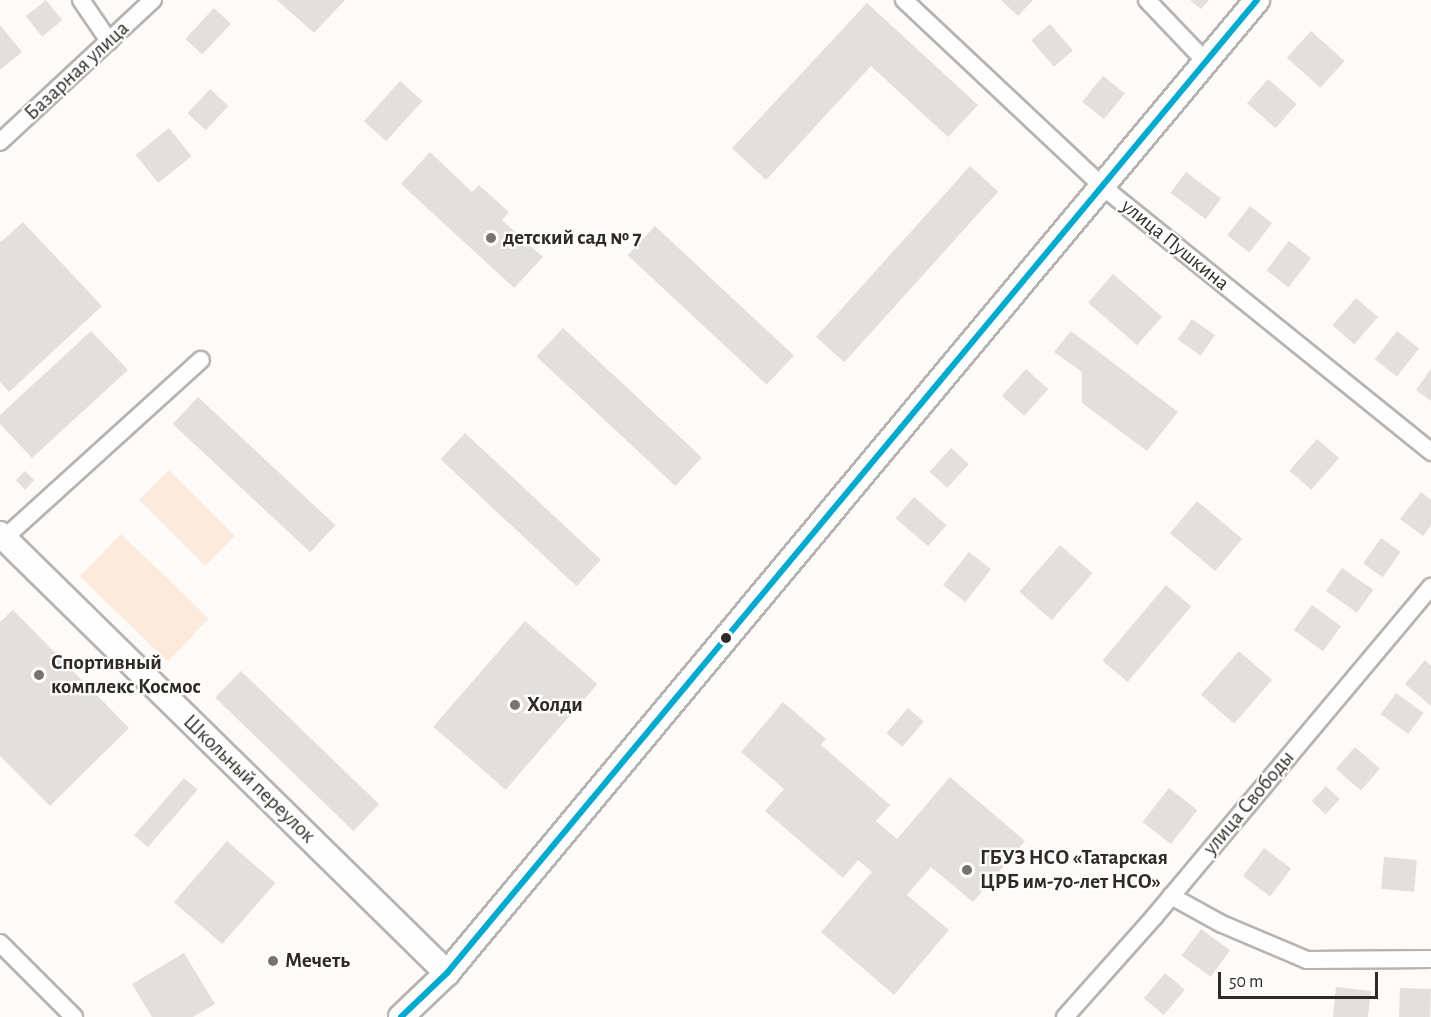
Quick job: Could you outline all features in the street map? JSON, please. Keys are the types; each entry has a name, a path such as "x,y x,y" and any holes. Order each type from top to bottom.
{"street":[{"path":"81,0 109,41"},
{"name":"Базарная улица","path":"0,141 153,0"},
{"name":"улица Пушкина","path":"904,0 1103,187 1431,452"},
{"path":"1147,0 1205,61"},
{"path":"401,1017 447,973 1257,0"},
{"path":"1,538 201,360"},
{"name":"Школьный переулок","path":"1,538 447,973"},
{"name":"улица Свободы","path":"1065,1017 1171,896 1431,587"},
{"path":"1171,896 1221,924 1307,960 1431,959"},
{"path":"0,943 74,1017"}],"shaded area":[{"path":"169,470 235,536 205,565 139,500"},
{"path":"121,534 209,619 168,661 80,576"}],"building":[{"path":"46,0 62,20 42,37 26,16"},
{"path":"277,0 345,0 314,33"},
{"path":"1001,0 1033,0 1018,16"},
{"path":"1190,0 1209,0 1201,9"},
{"path":"867,3 978,105 948,137 871,66 766,180 732,148"},
{"path":"214,8 231,24 202,54 185,39"},
{"path":"1050,24 1073,50 1054,67 1031,40"},
{"path":"0,25 22,52 0,70"},
{"path":"1311,31 1344,61 1320,88 1287,58"},
{"path":"1103,76 1125,94 1104,119 1082,102"},
{"path":"1268,79 1297,104 1276,128 1247,103"},
{"path":"400,81 422,101 386,141 364,121"},
{"path":"210,89 228,106 206,130 187,113"},
{"path":"169,128 192,156 158,183 136,155"},
{"name":"детский сад № 7","path":"430,152 472,192 479,185 509,212 502,220 543,257 514,288 401,184"},
{"path":"970,166 998,191 844,362 816,337"},
{"path":"1186,172 1221,198 1205,219 1170,193"},
{"path":"1250,206 1272,223 1249,252 1227,235"},
{"path":"23,222 102,306 9,392 0,382 0,240 1,242"},
{"path":"655,226 794,356 767,385 628,255"},
{"path":"1289,241 1311,258 1288,287 1266,270"},
{"path":"1113,274 1162,317 1137,345 1088,303"},
{"path":"1356,298 1378,317 1354,344 1332,325"},
{"path":"1192,319 1215,335 1201,356 1178,339"},
{"path":"563,328 702,458 675,486 536,357"},
{"path":"91,331 128,370 32,458 0,424 0,415"},
{"path":"1071,331 1178,412 1147,451 1082,403 1082,372 1054,352"},
{"path":"1397,331 1419,348 1397,377 1375,359"},
{"path":"1026,369 1048,389 1024,416 1002,396"},
{"path":"1431,369 1431,401 1416,390"},
{"path":"198,397 335,525 310,552 173,424"},
{"path":"465,433 601,560 576,586 440,459"},
{"path":"1317,439 1339,458 1311,490 1289,471"},
{"path":"951,448 969,464 947,488 930,472"},
{"path":"25,471 34,480 25,489 16,480"},
{"path":"1421,492 1431,500 1431,525 1423,536 1400,519"},
{"path":"914,497 946,525 928,546 896,518"},
{"path":"1197,501 1242,539 1215,571 1170,533"},
{"path":"1381,538 1401,552 1383,577 1363,563"},
{"path":"1060,545 1092,573 1052,620 1019,592"},
{"path":"969,552 991,569 965,602 943,585"},
{"path":"1342,568 1373,590 1357,613 1326,591"},
{"path":"1166,585 1191,606 1128,682 1102,661"},
{"path":"1312,605 1341,626 1323,651 1294,630"},
{"name":"Спортивный комплекс Космос","path":"13,610 129,728 50,806 0,756 0,622"},
{"name":"Холди","path":"525,621 597,684 506,790 433,727"},
{"path":"1239,651 1272,680 1234,724 1201,695"},
{"path":"1425,660 1431,666 1431,706 1405,684"},
{"path":"241,671 379,804 353,831 215,698"},
{"path":"1396,693 1424,713 1408,734 1381,714"},
{"name":"ГБУЗ НСО «Татарская ЦРБ им-70-лет НСО»","path":"783,702 826,739 821,745 890,805 876,821 897,839 950,777 1025,841 973,902 931,867 907,895 949,930 894,995 821,932 872,872 858,860 843,878 765,811 784,789 741,752"},
{"path":"908,708 924,722 902,747 886,733"},
{"path":"1355,747 1380,769 1361,791 1336,769"},
{"path":"184,778 198,790 148,847 134,835"},
{"path":"1326,786 1340,799 1326,814 1312,801"},
{"path":"1169,788 1197,810 1171,844 1143,822"},
{"path":"227,841 275,883 222,944 174,902"},
{"path":"1264,848 1291,868 1270,896 1243,876"},
{"path":"1384,857 1417,860 1414,892 1381,889"},
{"path":"1201,929 1230,950 1211,977 1182,956"},
{"path":"184,953 215,1004 193,1017 152,1017 132,984"},
{"path":"1165,973 1185,990 1164,1015 1144,998"},
{"path":"1336,987 1371,991 1368,1017 1333,1017"},
{"path":"1400,988 1431,989 1430,1017 1399,1017"}],"transit line":[{"path":"401,1017 447,973 1257,0"}],"place":[{"name":"детский сад № 7","path":"491,238"},
{"name":"Спортивный комплекс Космос","path":"39,675"},
{"name":"Холди","path":"515,705"},
{"name":"ГБУЗ НСО «Татарская ЦРБ им-70-лет НСО»","path":"967,870"},
{"name":"Мечеть","path":"273,961"}]}
